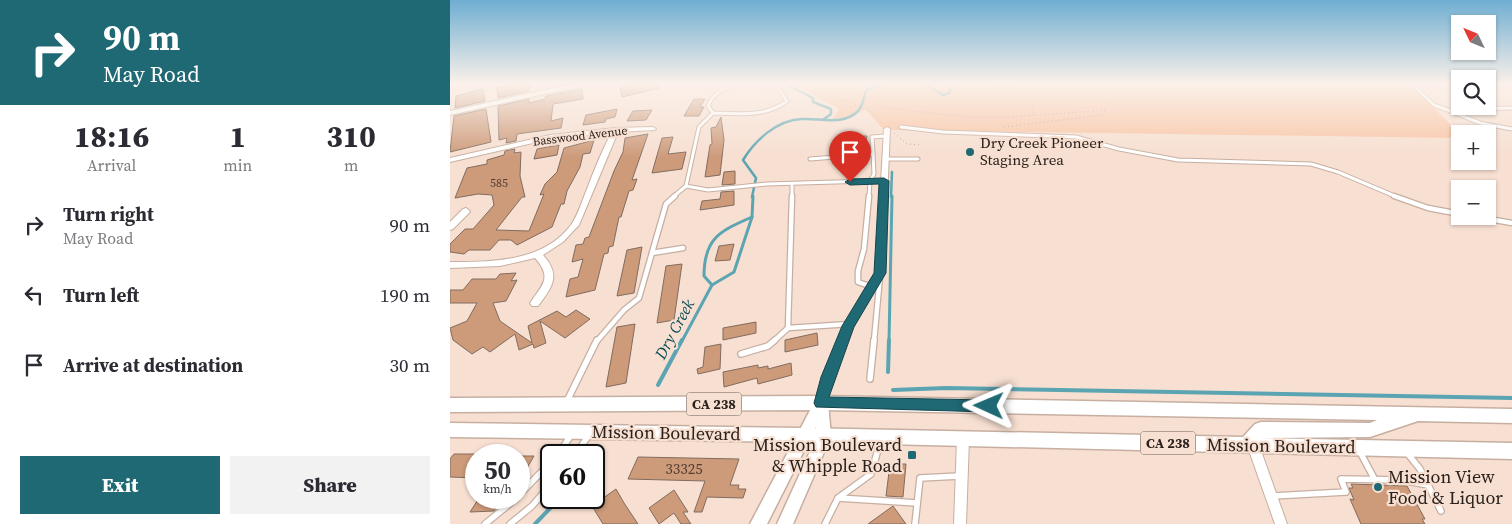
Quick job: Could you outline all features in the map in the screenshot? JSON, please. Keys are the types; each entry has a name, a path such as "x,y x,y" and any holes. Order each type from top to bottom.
{"main road":[{"name":"Mission Boulevard","path":"450,405 821,403 1512,416"},
{"path":"758,524 802,435 821,403"},
{"path":"785,524 824,436 821,403"},
{"path":"1251,445 1251,438 1261,430 1370,430 1419,415"},
{"name":"Mission Boulevard","path":"450,430 802,435 1512,451"}],"street":[{"path":"450,113 470,108"},
{"path":"450,265 493,265 538,254 558,242 575,227 615,130"},
{"name":"Basswood Avenue","path":"450,160 550,137 615,130 653,130"},
{"path":"821,403 828,377 850,324 880,273 887,132"},
{"path":"450,227 466,211"},
{"path":"535,303 546,289 550,278 547,264 538,254"},
{"path":"960,524 962,439"},
{"path":"1251,445 1281,524"}],"lane":[{"path":"709,108 712,113"},
{"path":"565,404 598,336 624,310 640,298 666,204 686,186 699,127 712,113 750,113 774,108"},
{"path":"1461,115 1480,122 1512,128"},
{"path":"901,127 943,132 1072,136 1126,150 1178,160 1311,164 1338,172 1396,197 1428,208 1451,212"},
{"path":"872,287 858,282 858,271 864,249 870,181 874,174 872,138 887,132"},
{"path":"810,159 873,154"},
{"path":"886,159 918,159"},
{"path":"686,186 708,190 767,184 792,185 884,181"},
{"path":"788,328 792,185"},
{"path":"1496,220 1512,223"},
{"path":"652,253 683,248"},
{"path":"870,379 880,273"},
{"path":"741,354 768,346 788,328 850,324"},
{"path":"565,444 573,432"},
{"path":"583,444 591,432"},
{"path":"826,524 838,498 871,474 881,437"},
{"path":"1358,448 1375,480"},
{"path":"1404,449 1420,469 1441,511"},
{"path":"530,484 540,473"},
{"path":"915,524 920,478 961,476"},
{"path":"1271,496 1346,492 1341,479 1401,480 1428,485"},
{"path":"510,524 540,497"},
{"path":"838,498 917,503"},
{"path":"485,524 503,509"}],"path":[{"path":"864,108 887,132 907,144 920,145"},
{"path":"891,108 968,117 1010,117 1106,110 1104,115 1093,118 1004,127"},
{"path":"1033,108 1034,114"}],"shaded area":[{"path":"838,108 1434,108 1451,125 1451,138 884,130 865,109 851,118 833,119"}],"building":[{"path":"498,108 552,108 551,121 563,118 561,128 517,134 516,141 506,143 507,138 499,140"},
{"path":"688,108 703,108 699,116 684,116"},
{"path":"486,109 491,142 450,152 454,116"},
{"path":"617,109 615,117 606,119 605,122 583,125 586,115"},
{"path":"652,110 646,120 627,121 633,111"},
{"path":"721,117 724,140 720,175 705,177 710,145 712,144 711,128 716,127"},
{"path":"648,134 632,180 637,179 633,190 629,191 621,217 619,217 613,246 609,247 608,253 604,254 595,290 566,297 570,279 578,277 583,259 572,262 576,245 583,244 585,238 589,237 623,152 625,138"},
{"path":"858,136 867,136 865,148 857,149"},
{"path":"673,137 668,154 686,152 682,169 652,173 662,138"},
{"path":"594,140 590,153 583,154 580,167 567,191 564,204 561,204 552,227 517,245 511,240 499,240 490,250 469,250 464,254 450,252 450,244 465,229 473,229 494,205 492,195 478,194 455,198 467,168 487,164 487,160 504,155 505,151 515,149 514,153 521,152 520,176 525,197 522,197 496,230 529,231 544,194 540,195 545,184 557,172 564,148"},
{"path":"559,145 557,155 534,159 537,149"},
{"path":"735,171 735,184 722,185 724,172"},
{"path":"734,191 734,205 700,210 702,201 720,199 721,192"},
{"path":"734,244 730,260 715,261 719,246"},
{"path":"642,247 634,293 617,296 627,250"},
{"path":"682,264 674,320 657,323 666,266"},
{"path":"516,273 511,281 517,280 506,301 493,303 500,321 532,343 528,326 557,311 566,317 576,310 590,319 565,338 540,321 546,343 534,348 533,344 519,350 515,334 490,352 483,347 472,354 453,340 450,328 467,321 477,303 450,303 450,290 463,290 472,279 496,279 500,274"},
{"path":"756,322 756,333 723,340 723,328"},
{"path":"635,324 626,383 606,387 617,327"},
{"path":"817,333 818,345 785,352 785,340"},
{"path":"721,344 720,369 698,374 697,369 703,367 705,347"},
{"path":"791,363 792,375 758,384 757,378 724,387 723,372 758,365 758,368 768,366 768,369"},
{"path":"454,454 465,454 465,478 450,477 450,459"},
{"path":"638,457 739,459 730,485 739,485 738,489 746,489 743,498 707,497 702,512 694,512 705,481 628,479"},
{"path":"890,464 906,464 903,497 886,496"},
{"path":"1351,484 1407,486 1425,519 1422,519 1425,524 1361,524 1350,499 1354,500 1349,488 1353,488"},
{"path":"616,489 638,524 603,524 594,509 605,509 605,497"},
{"path":"674,490 688,512 683,512 691,524 681,524 674,513 659,524 649,508"},
{"path":"893,506 906,524 868,524"},
{"path":"472,509 495,509 494,511 470,512"}],"waterway":[{"name":"Dry Creek","path":"824,119 831,114 830,108"},
{"name":"Dry Creek","path":"752,197 756,178 743,160 754,145 768,132 793,120 839,120 852,116 860,108"},
{"path":"891,197 892,172"},
{"name":"Dry Creek","path":"752,217 753,196"},
{"path":"889,341 892,196"},
{"name":"Dry Creek","path":"712,285 704,276 707,253 711,244 723,232 752,217"},
{"name":"Dry Creek","path":"712,285 734,272 752,217"},
{"name":"Dry Creek","path":"682,341 712,285"},
{"name":"Dry Creek","path":"658,385 682,340"},
{"path":"888,372 889,340"},
{"path":"893,390 946,388 1512,398"},
{"name":"Dry Creek","path":"535,524 549,509"}],"place":[{"name":"Dry Creek Pioneer Staging Area","path":"970,152"},
{"name":"Mission Boulevard & Whipple Road","path":"912,455"},
{"name":"Mission View Food & Liquor","path":"1378,487"}],"route":[{"path":"850,182 884,181 880,273 848,326 828,377 821,403 989,406"}]}
